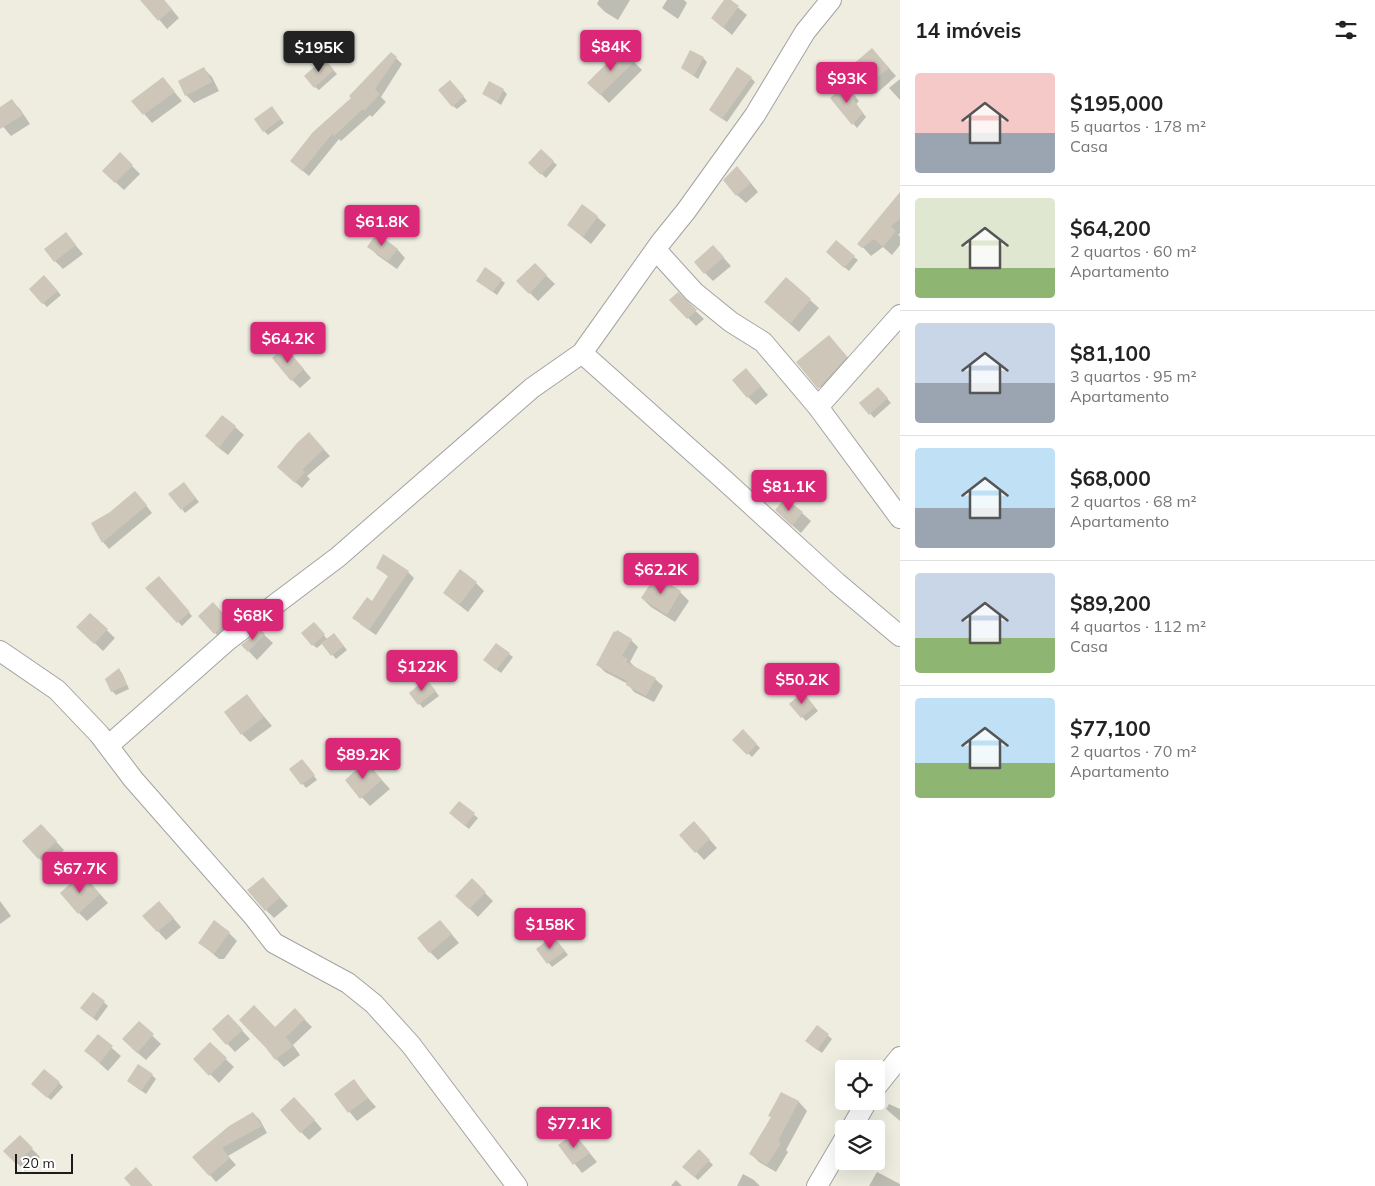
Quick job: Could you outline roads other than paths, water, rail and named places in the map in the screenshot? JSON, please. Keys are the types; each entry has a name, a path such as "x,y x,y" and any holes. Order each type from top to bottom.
{"street":[{"path":"108,746 228,640 338,557 532,388 582,353 755,115 805,32 831,0"},
{"path":"656,250 694,292 731,322 763,342 818,407 900,518"},
{"path":"818,407 900,315"},
{"path":"582,353 837,583 900,636"},
{"path":"0,651 57,690 99,734 133,779 254,917 274,943 348,983 374,1004 411,1045 518,1186"},
{"path":"885,1076 900,1057"},
{"path":"817,1186 835,1155"}]}
